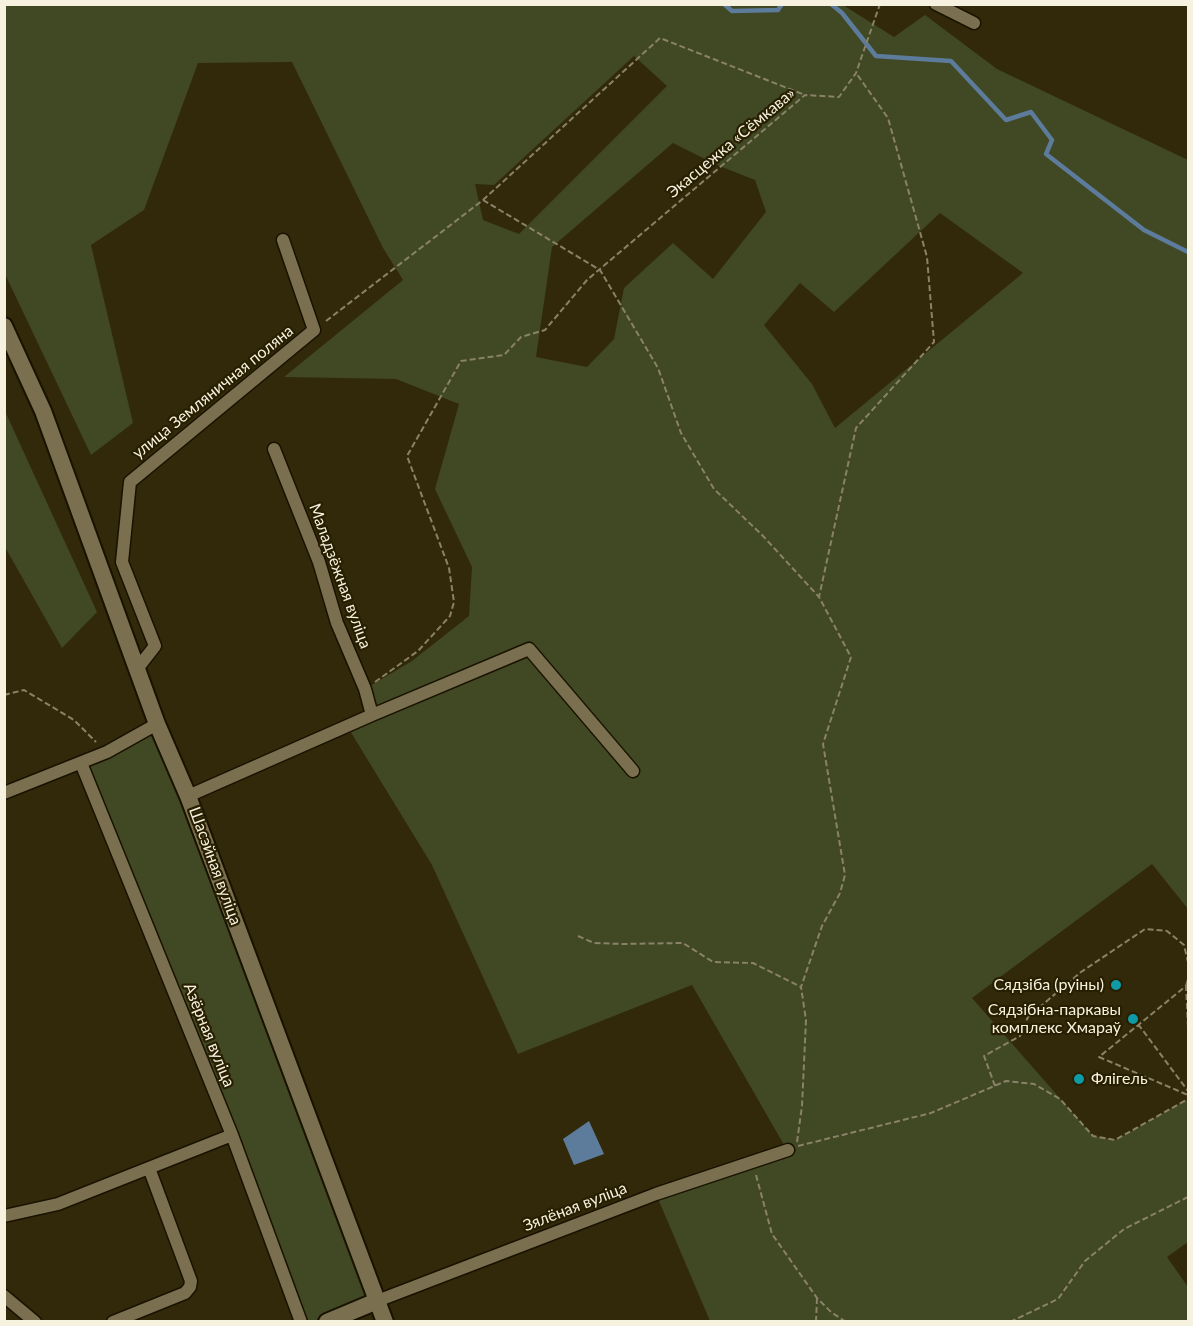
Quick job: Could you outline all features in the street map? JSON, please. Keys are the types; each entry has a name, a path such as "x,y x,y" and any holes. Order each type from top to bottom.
{"main road":[{"name":"Шасэйная вуліца","path":"4,326 43,411 157,724 188,796 385,1322"},
{"path":"327,1322 377,1301"}],"street":[{"path":"936,4 974,23"},
{"name":"улица Земляничная поляна","path":"137,669 155,646 122,562 130,482 314,330 284,240"},
{"name":"Маладзёжная вуліца","path":"274,449 319,562 337,623 365,689 372,715"},
{"path":"188,796 530,649 633,771"},
{"path":"4,793 107,752 157,724"},
{"name":"Азёрная вуліца","path":"81,763 232,1135 301,1322"},
{"path":"4,1216 58,1204 232,1135"},
{"name":"Зялёная вуліца","path":"377,1301 656,1194 792,1149"},
{"path":"113,1322 185,1293 190,1287 191,1281 149,1168"},
{"path":"4,1296 35,1322"}],"path":[{"path":"819,597 856,428 934,342 927,257 888,118 856,73 880,4"},
{"path":"314,330 483,200 660,38 804,95"},
{"name":"Экасцежка «Сёмкава»","path":"365,689 418,651 450,616 454,602 449,568 407,456 461,361 504,355 521,337 545,330 587,280 804,95 839,97 856,73"},
{"path":"483,200 600,270 658,368 681,433 714,489 764,536 819,597 851,657 823,744 845,875 840,893 822,926 801,987 806,1020 802,1106 792,1149 931,1113 1006,1081 1034,1084 1060,1099 1093,1136 1115,1140 1188,1099"},
{"path":"4,695 24,690 74,720 107,752"},
{"path":"994,1086 984,1056 1020,1036 1028,1017 1081,972 1145,928 1167,931 1184,945 1188,962"},
{"path":"578,936 594,943 682,943 713,962 753,963 801,987"},
{"path":"1188,979 1186,986 1188,1027"},
{"path":"1186,986 1100,1057 1188,1093"},
{"path":"1138,1024 1188,1093"},
{"path":"753,1162 772,1234 817,1298 831,1312 846,1322"},
{"path":"1010,1322 1058,1299 1085,1261 1124,1229 1188,1197"},
{"path":"816,1322 817,1298"}],"green space":[{"path":"5,5 843,5 894,37 925,15 997,69 1188,160 1188,909 1152,864 972,998 1093,1136 1116,1140 1188,1099 1188,1242 1167,1257 1188,1287 1188,1321 710,1321 656,1194 787,1150 692,985 518,1054 432,865 347,726 372,715 365,689 412,661 469,616 472,567 435,489 459,404 396,379 284,377 403,280 383,248 292,62 198,63 144,210 91,245 133,423 91,455 5,274","holes":["634,56 667,86 519,234 483,220 475,184 494,185","673,143 717,165 755,180 766,212 713,279 673,243 624,288 614,339 587,367 536,357 552,247","940,213 1023,273 835,428 812,384 764,325 800,283 834,312"]},
{"path":"4,409 97,612 62,648 5,547"},
{"path":"157,724 377,1301 327,1321 301,1321 81,763"}],"water":[{"path":"589,1121 604,1154 574,1165 563,1139"}],"waterway":[{"path":"724,4 732,11 778,10 782,4"},
{"path":"831,4 842,13 876,56 951,61 1006,120 1031,112 1052,140 1046,154 1144,230 1188,252"}],"place":[{"name":"Сядзіба (руіны)","path":"1116,985"},
{"name":"Сядзібна-паркавы комплекс Хмараў","path":"1133,1019"},
{"name":"Флігель","path":"1079,1079"}]}
